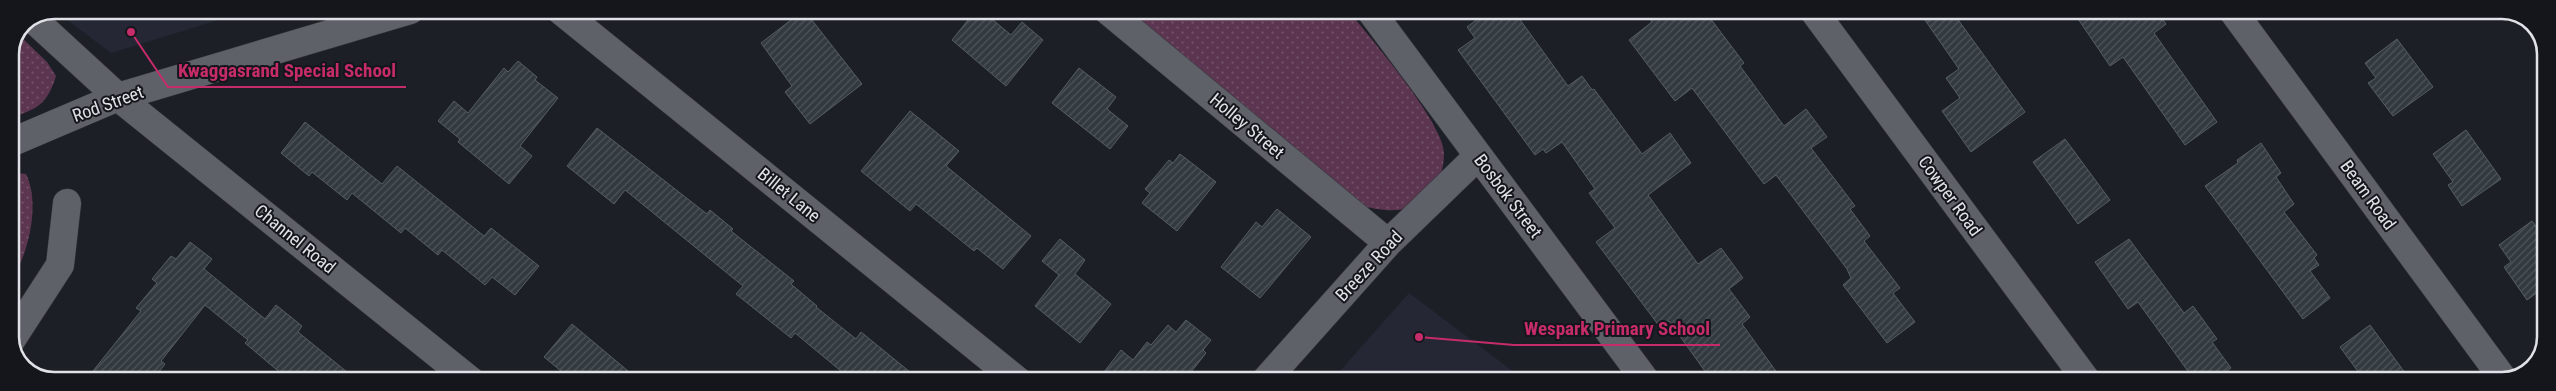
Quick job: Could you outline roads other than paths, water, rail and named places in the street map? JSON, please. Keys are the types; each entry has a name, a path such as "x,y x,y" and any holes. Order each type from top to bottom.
{"street":[{"name":"Rod Street","path":"19,139 118,98 380,19"},
{"name":"Billet Lane","path":"571,19 1007,372"},
{"name":"Holley Street","path":"1118,19 1388,243"},
{"name":"Bosbok Street","path":"1377,19 1639,372"},
{"name":"Cowper Road","path":"1820,19 2080,372"},
{"name":"Beam Road","path":"2239,19 2498,372"},
{"name":"Channel Road","path":"37,23 118,98 460,372"},
{"name":"Breeze Road","path":"1273,372 1388,243 1478,156"},
{"path":"19,328 60,265 67,202"}],"place":[{"name":"Kwaggasrand Special School","path":"131,32"},
{"name":"Wespark Primary School","path":"1419,337"}]}
